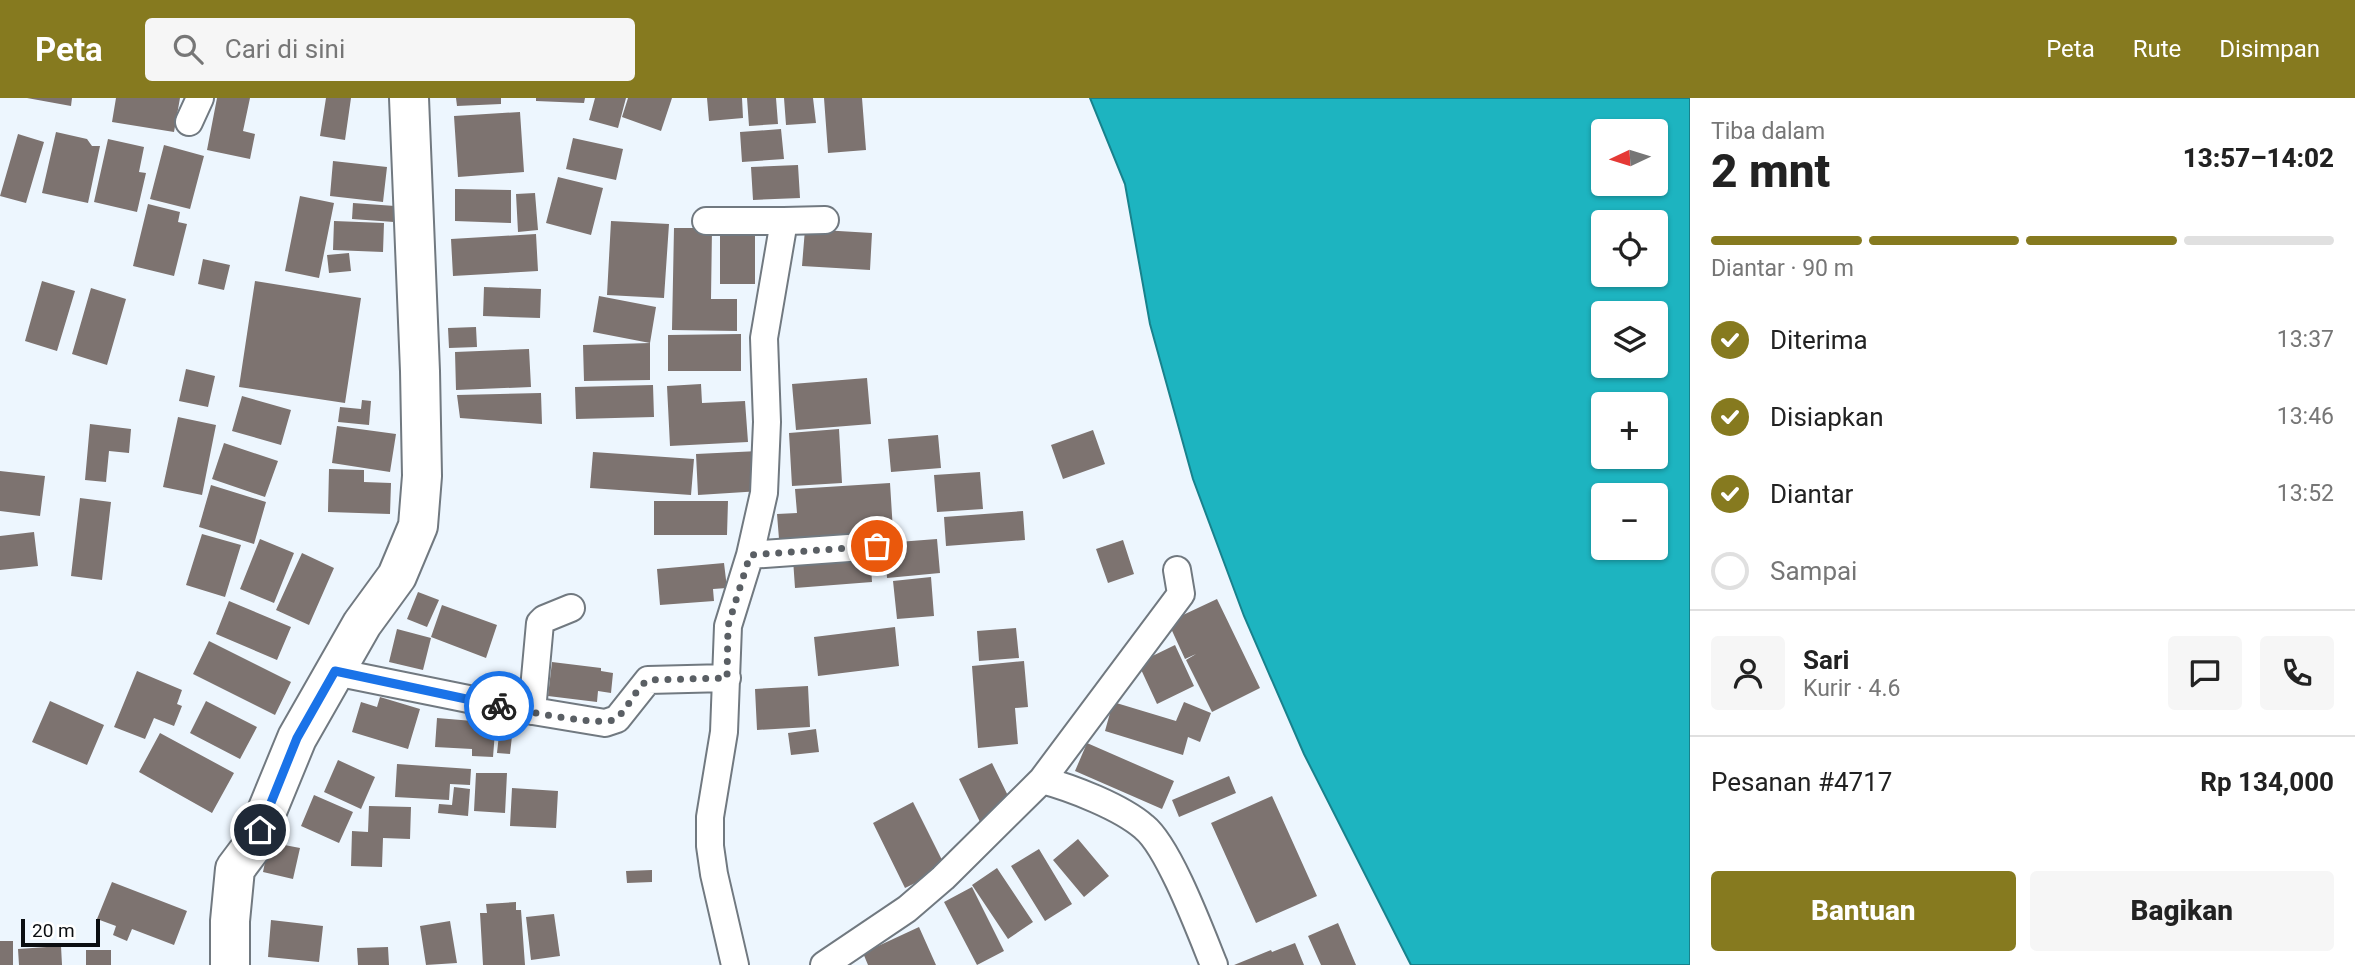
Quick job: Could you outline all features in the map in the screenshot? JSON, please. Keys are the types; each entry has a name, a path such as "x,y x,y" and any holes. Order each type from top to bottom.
{"highway":[{"path":"230,965 230,921 235,869 253,845 297,738 362,624 397,576 418,526 422,476 420,370 409,98"}],"street":[{"path":"189,122 200,98"},
{"path":"706,221 825,220"},
{"path":"733,954 714,874 709,832 724,732 728,626 750,555 764,493 767,422 764,338 784,222"},
{"path":"750,555 877,546"},
{"path":"824,965 907,909 943,878 1042,780 1181,594 1177,570"},
{"path":"532,711 540,623 571,608"},
{"path":"335,671 532,711 608,723 617,719 648,680 727,678"},
{"path":"1042,780 1077,791 1145,827 1161,849 1214,965"}],"water":[{"path":"1090,98 1690,98 1690,965 1411,965 1304,754 1244,616 1193,479 1150,324 1125,184"}],"building":[{"path":"27,98 72,98 71,106"},
{"path":"116,98 180,98 174,132 112,122"},
{"path":"217,98 250,98 243,131 255,134 250,159 207,150"},
{"path":"326,98 351,98 345,140 320,136"},
{"path":"456,98 501,98 501,104 457,106"},
{"path":"536,98 585,98 584,103 536,101"},
{"path":"595,98 626,98 618,128 589,120"},
{"path":"628,98 672,98 661,131 622,117"},
{"path":"707,98 742,98 743,118 709,121"},
{"path":"747,98 776,98 778,124 749,126"},
{"path":"784,98 813,98 816,123 786,125"},
{"path":"824,98 862,98 866,150 828,153"},
{"path":"520,112 524,172 458,177 454,116"},
{"path":"781,129 784,159 742,162 740,132"},
{"path":"56,132 87,139 92,146 100,146 88,203 42,193"},
{"path":"18,134 44,142 26,203 0,196"},
{"path":"573,138 623,149 616,180 566,169"},
{"path":"108,139 144,147 139,172 146,173 137,212 94,202"},
{"path":"164,145 204,156 190,209 150,199"},
{"path":"333,161 387,167 383,202 330,196"},
{"path":"798,165 800,198 753,200 751,167"},
{"path":"558,177 603,188 591,235 546,223"},
{"path":"455,189 511,190 511,223 455,221"},
{"path":"535,193 538,230 518,232 516,194"},
{"path":"300,196 334,203 319,278 285,271"},
{"path":"353,203 395,206 394,222 352,219"},
{"path":"148,204 180,212 178,222 187,224 174,276 133,266"},
{"path":"334,221 384,223 383,252 333,250"},
{"path":"611,221 669,224 664,298 607,295"},
{"path":"674,228 712,228 711,299 737,299 737,331 672,330"},
{"path":"805,229 872,233 870,270 802,266"},
{"path":"536,234 538,271 453,276 451,239"},
{"path":"720,236 755,236 755,284 720,284"},
{"path":"349,253 351,271 329,273 327,255"},
{"path":"203,259 230,265 224,290 198,284"},
{"path":"42,281 75,291 57,351 25,341"},
{"path":"255,281 361,298 345,403 239,387"},
{"path":"484,287 541,289 540,318 483,316"},
{"path":"91,288 126,299 107,365 72,354"},
{"path":"599,296 656,307 650,343 593,332"},
{"path":"476,327 477,347 449,348 448,328"},
{"path":"741,334 741,371 668,371 668,335"},
{"path":"650,343 650,380 584,381 583,345"},
{"path":"529,349 531,387 456,390 455,352"},
{"path":"186,369 215,376 208,407 179,401"},
{"path":"867,378 871,424 796,430 792,384"},
{"path":"701,384 702,403 745,401 748,442 670,446 667,386"},
{"path":"653,385 654,417 576,419 575,387"},
{"path":"541,393 542,424 460,418 457,395"},
{"path":"242,396 291,410 281,445 232,431"},
{"path":"362,400 371,401 369,425 338,422 340,407 361,409"},
{"path":"178,417 216,425 202,495 163,487"},
{"path":"90,424 131,429 129,453 109,451 106,482 85,480"},
{"path":"337,426 396,434 390,472 332,463"},
{"path":"839,429 842,483 792,486 789,433"},
{"path":"1093,430 1105,464 1063,479 1051,445"},
{"path":"938,435 941,468 891,472 888,439"},
{"path":"224,443 278,461 265,497 212,479"},
{"path":"759,451 761,491 698,495 696,454"},
{"path":"593,452 694,459 691,495 590,488"},
{"path":"329,469 364,470 364,482 391,483 390,514 328,512"},
{"path":"0,471 45,476 40,516 0,511"},
{"path":"980,472 983,509 937,512 934,475"},
{"path":"890,483 893,531 779,539 777,514 797,513 795,489"},
{"path":"211,485 266,502 254,544 199,527"},
{"path":"80,498 111,502 102,580 71,576"},
{"path":"654,501 728,501 727,535 654,535"},
{"path":"1023,511 1025,540 946,546 944,517"},
{"path":"34,532 38,566 0,570 0,536"},
{"path":"202,534 241,545 225,597 186,585"},
{"path":"260,539 294,553 274,603 240,589"},
{"path":"937,539 940,573 887,578 885,543"},
{"path":"1123,540 1134,574 1108,583 1096,549"},
{"path":"870,552 872,582 795,588 793,559"},
{"path":"302,553 334,568 309,625 276,610"},
{"path":"724,563 727,588 713,589 714,601 660,605 657,569"},
{"path":"931,577 934,616 897,619 893,581"},
{"path":"418,592 439,600 427,627 407,619"},
{"path":"1217,599 1260,688 1212,712 1186,660 1196,654 1185,659 1168,622"},
{"path":"229,601 291,627 277,660 216,634"},
{"path":"442,605 497,625 486,658 431,637"},
{"path":"895,627 899,666 818,676 814,637"},
{"path":"1016,628 1019,658 979,661 977,631"},
{"path":"397,629 431,638 423,670 389,662"},
{"path":"209,641 291,682 275,715 193,674"},
{"path":"1175,645 1194,686 1157,704 1138,663"},
{"path":"1024,661 1028,707 1015,708 1018,744 978,748 972,666"},
{"path":"552,662 601,668 601,671 613,673 611,693 598,691 597,702 548,696"},
{"path":"137,671 182,690 177,704 182,706 174,726 154,718 145,739 114,727"},
{"path":"808,686 810,727 757,730 755,689"},
{"path":"380,697 420,709 408,749 352,732 361,702 377,707"},
{"path":"50,701 104,725 87,765 32,742"},
{"path":"206,701 257,727 240,759 190,733"},
{"path":"1113,702 1176,721 1184,702 1211,713 1200,742 1188,737 1183,755 1105,731"},
{"path":"501,716 514,718 510,754 497,753"},
{"path":"473,717 496,719 493,757 472,756 472,749 435,747 437,718 473,721"},
{"path":"816,729 819,752 791,755 788,733"},
{"path":"160,733 234,773 212,813 139,772"},
{"path":"1087,743 1174,781 1162,809 1075,771"},
{"path":"338,760 375,777 361,809 324,792"},
{"path":"992,763 1013,806 980,822 959,779"},
{"path":"397,764 471,769 470,785 450,784 449,800 395,797"},
{"path":"476,773 507,773 505,813 474,811"},
{"path":"1229,776 1236,793 1179,817 1172,800"},
{"path":"454,787 470,789 468,816 438,813 439,804 452,805"},
{"path":"512,788 558,791 556,828 510,826"},
{"path":"314,795 353,812 339,843 301,826"},
{"path":"1272,796 1317,896 1256,923 1211,823"},
{"path":"913,802 946,868 905,888 873,823"},
{"path":"369,806 411,807 410,839 383,838 382,867 351,866 352,831 368,832"},
{"path":"1078,839 1109,876 1084,897 1053,860"},
{"path":"269,842 300,848 293,879 263,872"},
{"path":"1039,849 1072,904 1045,921 1011,866"},
{"path":"997,868 1033,922 1008,939 972,885"},
{"path":"652,870 652,882 627,883 626,871"},
{"path":"112,882 187,911 174,945 132,929 127,941 113,935 116,926 97,919"},
{"path":"972,887 1004,951 977,965 944,902"},
{"path":"516,902 516,910 521,910 525,965 483,965 480,913 487,913 486,904"},
{"path":"554,914 560,956 531,960 526,917"},
{"path":"271,920 323,926 319,962 268,957"},
{"path":"450,921 457,963 426,965 420,926"},
{"path":"1338,923 1356,965 1321,965 1308,936"},
{"path":"919,927 936,965 868,965 863,953"},
{"path":"0,941 13,941 13,965 0,965"},
{"path":"1295,943 1304,965 1234,965 1271,950 1272,952"},
{"path":"61,946 62,965 19,965 18,949"},
{"path":"388,947 389,965 358,965 357,948"},
{"path":"86,950 111,950 111,965 86,965"}],"way so far":[{"path":"499,706 608,723 617,719 648,680 727,678 728,626 750,555 877,546"}],"route":[{"path":"260,830 297,738 335,671 499,706"}]}
